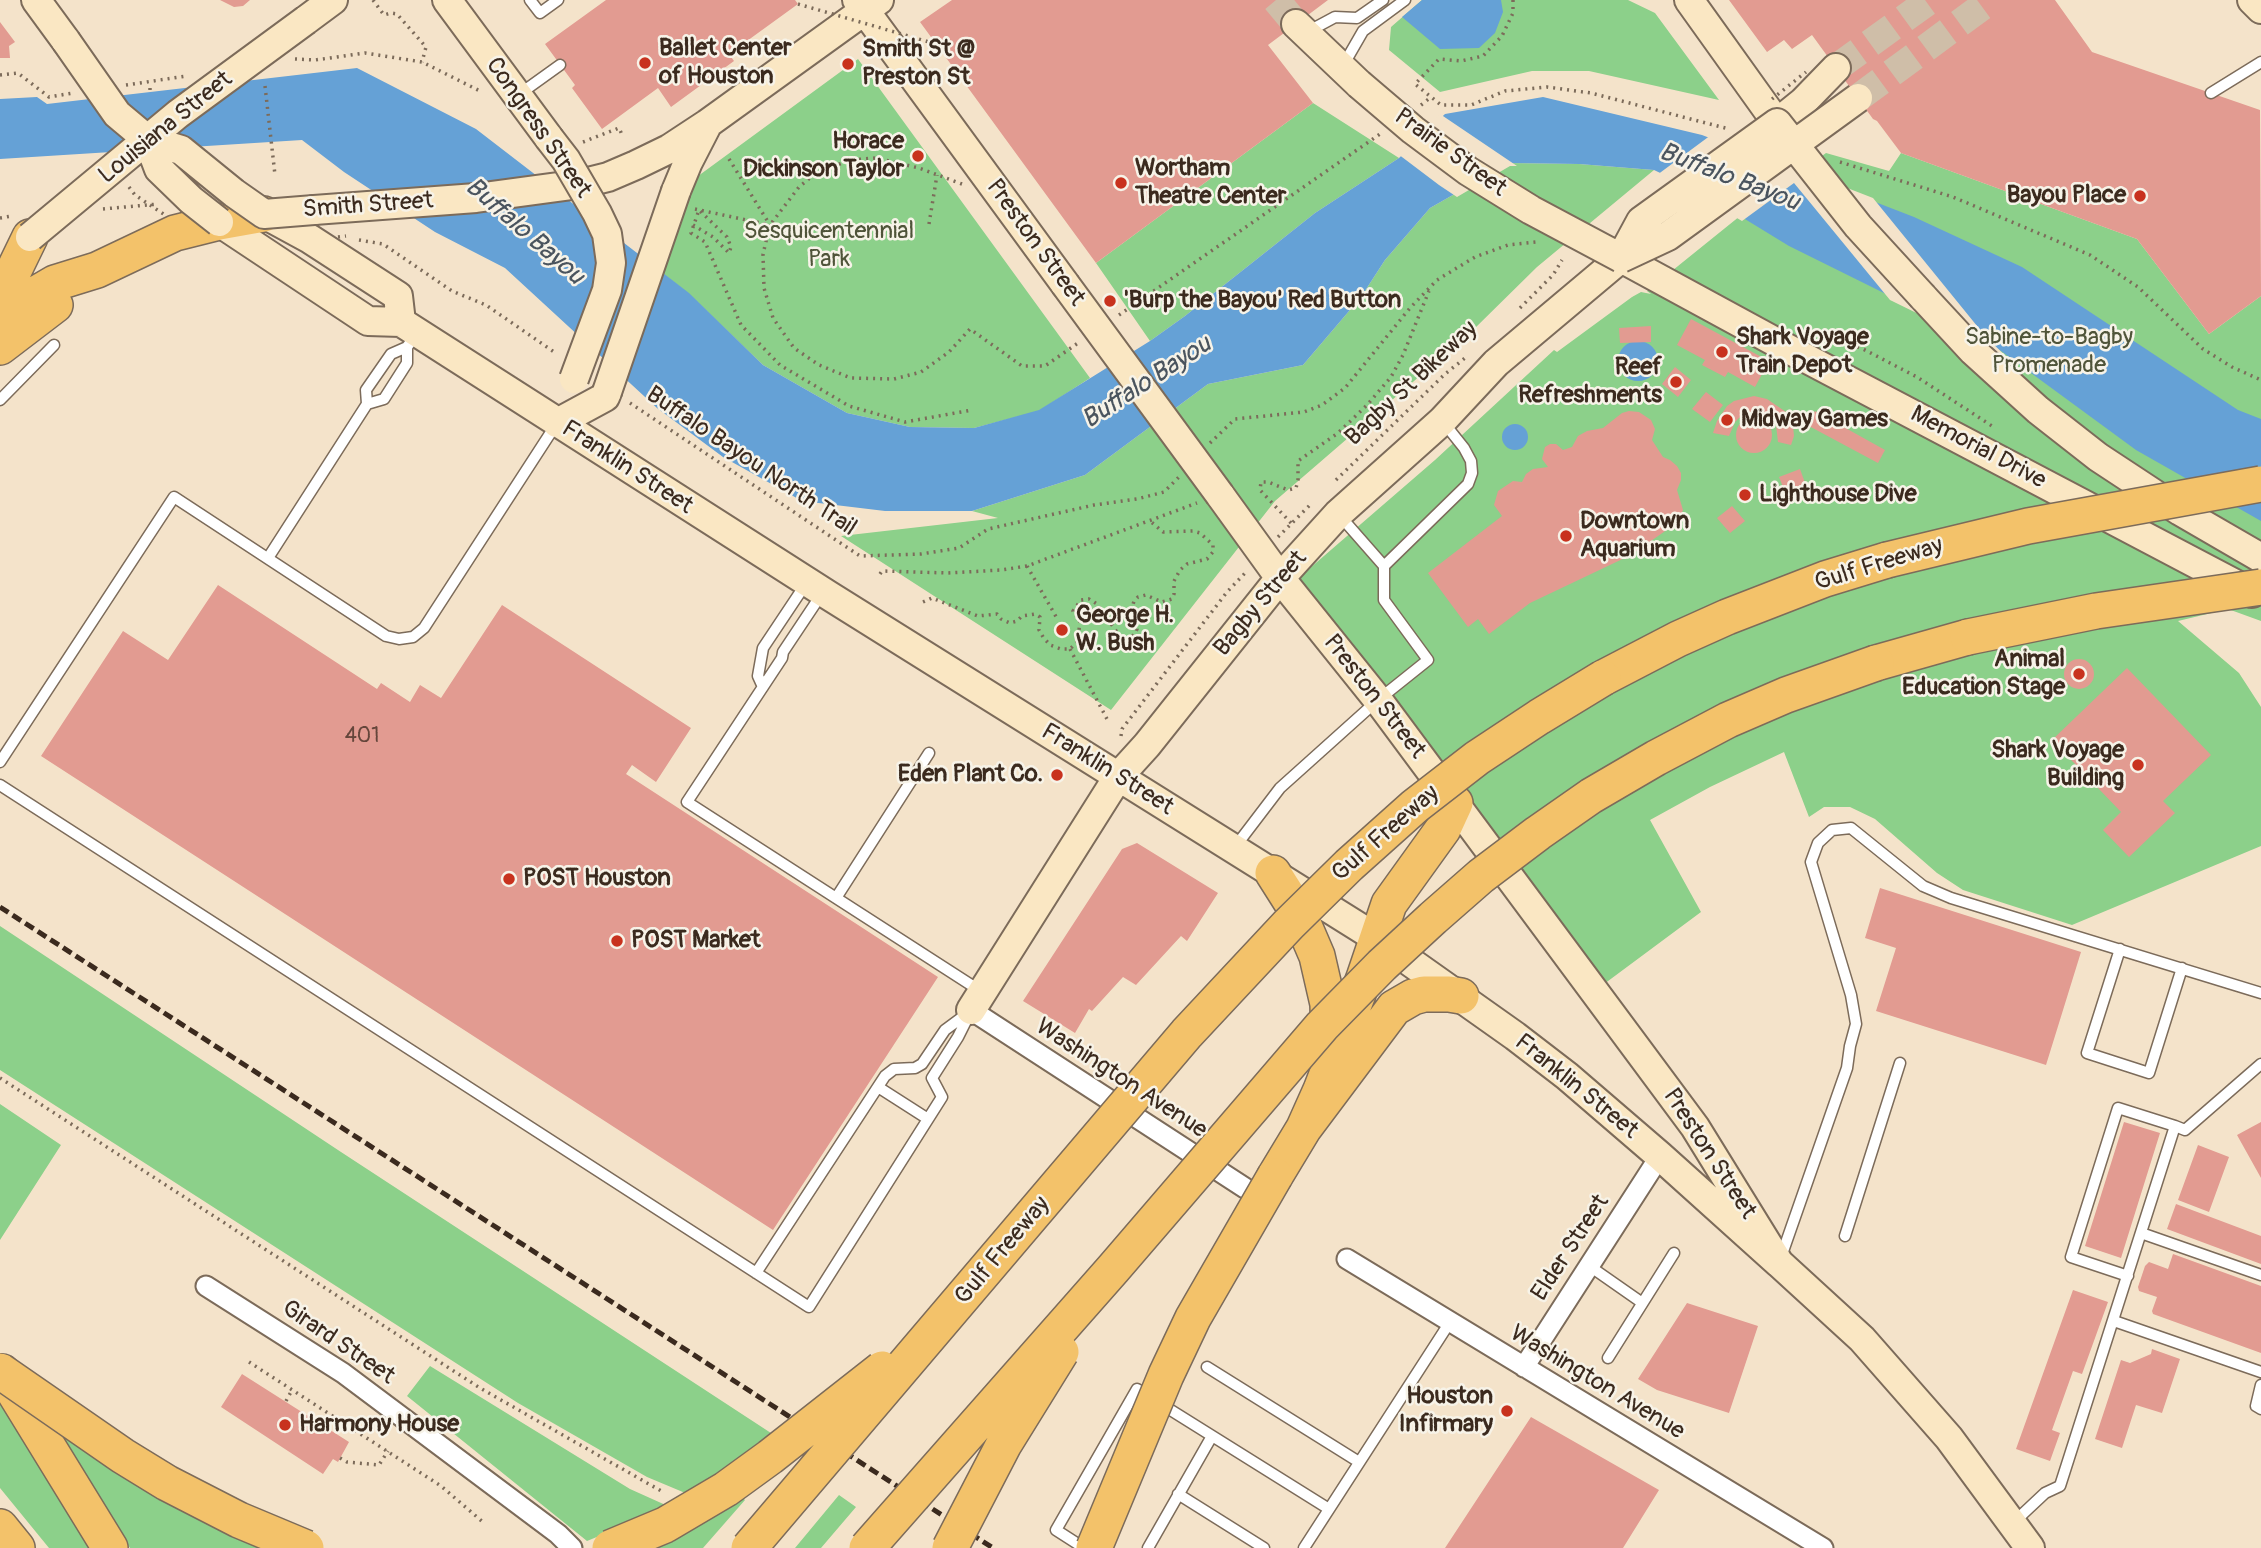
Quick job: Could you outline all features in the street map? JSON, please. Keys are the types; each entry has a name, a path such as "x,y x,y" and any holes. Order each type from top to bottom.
{"highway":[{"path":"0,347 91,277 175,233 264,214"},
{"path":"8,300 22,227"},
{"path":"8,300 55,283 91,277"},
{"name":"Gulf Freeway","path":"749,1548 1187,1033 1287,925 1349,865 1415,806 1477,758 1603,678 1678,639 1825,579 1887,560 2006,531 2261,484"},
{"path":"867,1548 1113,1269 1322,1026 1382,965 1481,876 1591,796 1728,720 1786,695 1877,663 1968,637 2096,611 2261,587"},
{"path":"1304,1128 1321,1090 1389,904 1443,829 1455,803"},
{"path":"1273,873 1299,914 1317,956 1328,1004 1329,1045 1321,1090"},
{"path":"1094,1548 1166,1375 1260,1182 1394,1008 1413,996 1424,994 1461,996"},
{"path":"950,1548 1004,1444 1113,1269"},
{"path":"610,1548 665,1525 726,1489 945,1320"},
{"path":"0,1370 110,1548"},
{"path":"0,1370 123,1456 167,1483 239,1520 306,1548"},
{"path":"0,1527 17,1548"}],"main road":[{"name":"Franklin Street","path":"36,0 117,114 148,141 181,150 234,194 264,214 340,239 398,296 409,334"},
{"name":"Louisiana Street","path":"0,257 22,227 148,141 178,114 332,0"},
{"name":"Congress Street","path":"447,0 517,95 561,142 566,160 607,234 611,263 607,290 569,369 557,423"},
{"path":"2252,0 2261,9"},
{"name":"Smith Street","path":"264,214 476,198 580,184 608,177 669,149 707,124 867,3"},
{"name":"Preston Street","path":"867,3 1065,284 1280,578 1378,700 1695,1127 1779,1263 1862,1339 1949,1438 2031,1548"},
{"path":"1688,3 1858,226 1973,351 2038,410 2098,457 2180,511 2261,558"},
{"name":"Prairie Street","path":"1301,28 1350,77 1413,130 1468,171 1531,210 1621,258"},
{"name":"Bagby Street","path":"1785,133 1803,102 1836,68"},
{"name":"Bagby Street","path":"976,1001 1118,777 1147,745 1280,578 1338,514 1442,421 1496,363 1523,323 1621,258 1668,236 1785,133 1858,98"},
{"path":"557,423 605,397 614,395 682,199 688,162 707,124"},
{"name":"Franklin Street","path":"148,141 159,169 191,200 219,222 368,321 409,334 557,423 1378,939 1461,996 1567,1076 1779,1263"},
{"name":"Memorial Drive","path":"1621,258 2261,598"}],"street":[{"name":"Washington Avenue","path":"976,1001 1260,1182"},
{"name":"Elder Street","path":"1524,1367 1660,1156"},
{"name":"Washington Avenue","path":"1346,1259 1823,1548"},
{"name":"Girard Street","path":"206,1286 343,1373 558,1534 572,1548"}],"lane":[{"path":"530,0 540,13 558,0"},
{"path":"1301,28 1335,17 1357,18 1383,0"},
{"path":"1350,77 1363,31 1405,0"},
{"path":"2211,93 2261,62"},
{"path":"517,95 560,65"},
{"path":"368,404 366,390 409,334"},
{"path":"268,558 368,404 384,399 407,363 409,334"},
{"path":"0,400 54,345"},
{"path":"1384,566 1468,484 1472,473 1471,461 1442,421"},
{"path":"0,762 174,497 386,636 399,639 413,637 424,628 557,423"},
{"path":"1234,849 1280,788 1378,700 1428,660 1384,600 1384,566 1338,514"},
{"path":"763,687 758,676 764,648 815,587"},
{"path":"815,587 782,658 687,802 835,898 976,1001"},
{"path":"835,898 929,752"},
{"path":"0,785 809,1307 942,1097 932,1078 958,1037 976,1001"},
{"path":"1779,1263 1847,1068 1856,1024 1811,862 1818,843 1832,830 1851,828 1923,886 1951,898 2261,993"},
{"path":"2120,949 2087,1053 2149,1073 2182,968"},
{"path":"756,1273 885,1076 894,1069 915,1068 922,1064 945,1030 976,1001"},
{"path":"1845,1236 1900,1063"},
{"path":"2128,1276 2071,1257 2118,1108 2185,1130 2261,1065"},
{"path":"878,1087 928,1119"},
{"path":"2012,1524 2045,1493 2060,1486 2175,1126"},
{"path":"2141,1233 2261,1275"},
{"path":"1608,1357 1674,1252"},
{"path":"1588,1265 1641,1302"},
{"path":"2114,1321 2261,1372"},
{"path":"1304,1548 1450,1322"},
{"path":"1207,1367 1359,1462"},
{"path":"2261,1385 2256,1406 2261,1409"},
{"path":"1084,1548 1056,1530 1137,1389 1329,1509"},
{"path":"1147,1548 1212,1436"},
{"path":"1178,1494 1264,1548"}],"path":[{"path":"373,0 384,15 397,14 426,47 422,62"},
{"path":"1419,106 1430,98 1415,84 1439,59 1461,61 1482,56 1502,36 1514,13 1513,0"},
{"path":"798,4 936,44"},
{"path":"296,59 315,60 365,53 422,62 485,94"},
{"path":"0,75 18,73 49,97 77,92"},
{"path":"118,86 200,74"},
{"path":"265,86 275,175"},
{"path":"561,142 620,128 623,137"},
{"path":"1113,319 1385,130"},
{"path":"963,185 919,168 876,158 850,160 816,173 799,187 770,225 763,254 764,288 773,318 794,348 819,365 851,378 894,379 921,372 949,352 970,329 1022,366 1045,366 1079,343"},
{"path":"729,159 770,225"},
{"path":"929,224 937,174"},
{"path":"128,186 135,195 165,215"},
{"path":"682,199 699,210 727,237 729,253 713,237 694,225"},
{"path":"93,210 170,203"},
{"path":"699,210 770,225"},
{"path":"699,210 691,233 705,242 741,324 780,366 849,406 905,422 972,410"},
{"path":"0,218 22,227"},
{"path":"359,240 383,244 452,291 486,305 569,369"},
{"path":"1202,452 1235,419 1304,412 1322,405 1345,388 1410,307 1437,281 1475,257 1508,245 1545,240"},
{"path":"1523,323 1562,260"},
{"path":"1291,523 1260,490 1261,482 1288,490 1296,488 1298,461 1338,433 1391,377 1403,355 1430,288"},
{"name":"Bagby St Bikeway","path":"1329,486 1445,374 1474,351"},
{"name":"Buffalo Bayou North Trail","path":"614,395 860,556 921,554 959,548 988,529 1164,492 1183,472"},
{"path":"880,574 882,571 948,573 1027,566 1191,505"},
{"path":"1282,532 1310,505"},
{"path":"923,602 932,597 978,616 997,614 1010,623 1022,616 1035,614 1040,617 1039,630 1051,645 1070,649 1078,641 1080,631 1080,620 1073,611 1081,600 1089,599 1097,604 1119,635 1130,638 1137,629 1132,608 1138,597 1146,595 1162,602 1172,599 1174,581 1180,570 1187,564 1207,559 1213,552 1213,545 1206,537 1193,531 1163,532 1150,521"},
{"path":"1210,542 1217,536"},
{"path":"1027,566 1058,620"},
{"path":"1118,777 1122,729 1227,592 1246,572"},
{"path":"1070,649 1107,719"},
{"path":"0,1078 481,1388 674,1499"},
{"path":"249,1363 441,1486 484,1523"},
{"path":"286,1401 292,1390"},
{"path":"340,1458 347,1462 379,1465 388,1451"}],"green space":[{"path":"1422,0 1628,0 1655,13 1719,100 1589,71 1532,71 1440,92 1389,50 1391,27"},
{"name":"Sesquicentennial Park","path":"858,59 1090,378 1039,411 974,428 910,427 847,413 763,365 689,294 656,268 694,179"},
{"path":"1313,103 1399,158 1315,213 1150,341 1096,263"},
{"name":"Downtown Aquarium","path":"1826,153 1889,171 1901,153 2137,239 2209,334 2261,296 2261,621 2228,609 2178,621 2239,673 2261,707 2261,846 2072,925 1963,890 1937,873 1875,819 1850,807 1824,807 1809,817 1784,752 1710,787 1650,820 1701,912 1600,987 1295,581 1435,460 1554,350 1557,352 1632,297 1641,292 1651,294 1647,291 1740,216"},
{"path":"1509,163 1579,164 1654,170 1537,267 1472,331 1275,501 1111,710 841,536 998,518 972,511 1085,475 1208,384 1303,365 1361,297 1385,260 1430,208"},
{"path":"0,926 774,1435 690,1495 647,1477 518,1403 0,1070"},
{"path":"0,1104 61,1145 0,1240"},
{"path":"430,1366 630,1489 670,1507 587,1541 407,1396"},
{"path":"0,1401 91,1548 49,1548 0,1488"},
{"path":"54,1425 272,1548 130,1548"},
{"path":"739,1494 745,1500 703,1548 641,1548"},
{"path":"839,1495 856,1507 821,1548 795,1548"}],"water":[{"path":"1422,0 1501,0 1503,12 1495,33 1479,48 1440,49 1402,17"},
{"name":"Buffalo Bayou","path":"357,68 476,129 689,293 763,365 847,413 910,427 974,428 1039,410 1185,316 1315,213 1399,158 1445,114 1543,97 1702,135 1914,217 2022,267 2238,410 2261,419 2261,521 2136,450 2001,351 1789,246 1704,194 1654,170 1579,164 1509,163 1430,208 1385,260 1361,297 1303,365 1208,384 1085,475 972,511 885,511 802,501 723,457 657,408 505,268 435,232 344,172 302,140 0,159 0,99 37,97 47,104"},
{"path":"1638,341 1646,342 1652,347 1657,353 1657,369 1652,375 1646,380 1638,381 1630,380 1624,375 1619,369 1618,361 1619,353 1624,347 1630,342"},
{"path":"1515,424 1524,428 1528,437 1524,446 1515,450 1506,446 1502,437 1506,428"}],"pier":[{"path":"1440,114 1517,166 1510,166 1457,197 1439,185 1398,154"},
{"path":"1711,135 1873,198 1986,337 2018,368 2000,354 1890,300 1794,183 1742,221 1657,175"}],"building":[{"path":"220,0 250,0 243,6 234,7"},
{"name":"Ballet Center of Houston","path":"606,0 795,0 798,4 729,54 734,61 671,107 658,88 602,129 545,44"},
{"name":"Wortham Theatre Center","path":"952,0 1328,0 1268,45 1313,103 1096,263 920,22"},
{"name":"Bayou Place","path":"1729,0 2055,0 2092,52 2260,110 2261,296 2209,334 2137,239 1901,153 1812,35 1792,49 1784,40 1767,52"},
{"path":"0,22 15,42 9,46 10,58 0,58"},
{"name":"Shark Voyage Train Depot","path":"1691,319 1769,361 1755,387 1728,372 1725,377 1702,365 1705,360 1677,345"},
{"path":"1651,326 1651,342 1620,343 1619,328"},
{"name":"Reef Refreshments","path":"1675,367 1691,380 1678,397 1662,384"},
{"path":"1706,392 1723,405 1710,422 1692,409"},
{"name":"Midway Games","path":"1754,396 1767,399 1786,412 1793,426 1791,445 1778,442 1776,425 1766,414 1758,412 1748,412 1741,416 1729,436 1713,433 1727,406 1734,401"},
{"path":"1815,411 1885,450 1878,463 1807,425"},
{"name":"Downtown Aquarium","path":"1639,412 1651,420 1655,429 1652,440 1663,457 1677,466 1681,473 1677,490 1683,510 1678,522 1631,555 1530,603 1489,634 1478,619 1468,627 1428,573 1502,516 1494,505 1498,491 1513,481 1522,482 1526,474 1533,469 1548,467 1542,459 1545,447 1556,444 1563,450 1572,447 1578,436 1603,428 1622,413"},
{"path":"1754,417 1766,423 1772,435 1766,447 1754,453 1742,447 1736,435 1742,423"},
{"path":"1800,469 1809,494 1789,502 1779,477"},
{"name":"Lighthouse Dive","path":"1745,490 1749,491 1749,499 1745,500 1741,499 1740,495 1741,491"},
{"path":"1732,506 1745,521 1730,533 1717,518"},
{"name":"POST Houston","path":"218,585 377,689 381,683 410,702 420,685 441,698 502,605 691,728 656,782 632,765 626,774 938,977 773,1230 41,756 123,631 168,660"},
{"name":"Animal Education Stage","path":"2079,659 2090,663 2094,674 2090,685 2079,689 2068,685 2064,674 2068,663"},
{"name":"Shark Voyage Building","path":"2127,668 2211,755 2163,801 2175,813 2129,857 2103,830 2121,812 2052,740"},
{"path":"1137,843 1218,893 1187,941 1181,936 1136,985 1123,977 1092,1011 1089,1009 1075,1033 1023,1001 1122,849"},
{"path":"1880,888 2081,952 2046,1065 1876,1011 1896,948 1865,938"},
{"path":"2124,1122 2160,1133 2121,1258 2085,1246"},
{"path":"2261,1122 2261,1178 2237,1135"},
{"path":"2198,1145 2229,1157 2209,1212 2178,1200"},
{"path":"2176,1204 2261,1236 2261,1264 2167,1229"},
{"path":"2173,1254 2261,1286 2261,1353 2153,1314 2157,1297 2139,1291 2138,1287 2145,1266 2149,1262 2168,1269"},
{"path":"2073,1290 2108,1302 2082,1374 2073,1371 2052,1430 2060,1433 2050,1461 2016,1449"},
{"path":"1687,1303 1758,1326 1729,1413 1657,1390 1638,1379"},
{"path":"2152,1349 2180,1359 2162,1413 2136,1405 2122,1448 2095,1439 2121,1360 2130,1363 2151,1354"},
{"name":"Harmony House","path":"242,1374 349,1442 338,1462 333,1459 323,1474 221,1407"},
{"path":"1531,1417 1659,1490 1623,1548 1445,1548"}],"tunnel":[{"path":"1276,0 1296,24"},
{"path":"1836,68 1930,0"},
{"path":"1858,98 1991,0"}],"railway":[{"path":"0,907 993,1548"}],"place":[{"name":"Ballet Center of Houston","path":"645,63"},
{"name":"Smith St @ Preston St","path":"848,64"},
{"name":"Horace Dickinson Taylor","path":"918,156"},
{"name":"Wortham Theatre Center","path":"1121,183"},
{"name":"Bayou Place","path":"2140,196"},
{"name":"'Burp the Bayou' Red Button","path":"1110,301"},
{"name":"Shark Voyage Train Depot","path":"1722,352"},
{"name":"Reef Refreshments","path":"1676,382"},
{"name":"Midway Games","path":"1727,420"},
{"name":"Lighthouse Dive","path":"1745,495"},
{"name":"Downtown Aquarium","path":"1566,536"},
{"name":"George H. W. Bush","path":"1062,630"},
{"name":"Animal Education Stage","path":"2079,674"},
{"name":"Shark Voyage Building","path":"2138,765"},
{"name":"Eden Plant Co.","path":"1057,775"},
{"name":"POST Houston","path":"509,879"},
{"name":"POST Market","path":"617,941"},
{"name":"Houston Infirmary","path":"1507,1411"},
{"name":"Harmony House","path":"285,1425"}],"park label":[{"name":"Sabine-to-Bagby Promenade","path":"2049,352"}]}
